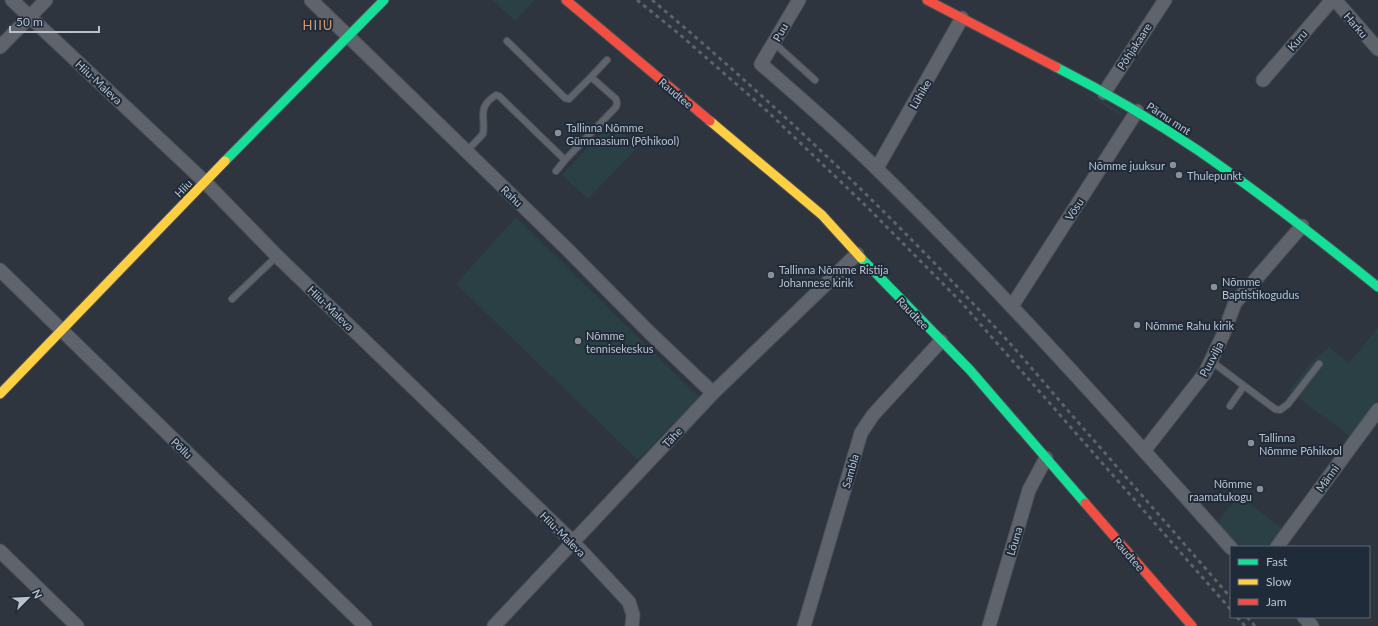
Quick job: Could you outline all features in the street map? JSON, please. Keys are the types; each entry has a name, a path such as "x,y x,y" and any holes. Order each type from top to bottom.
{"street":[{"name":"Hiiu-Maleva","path":"12,0 205,182 277,256 573,542 629,602 633,615 632,626"},
{"path":"0,47 46,0"},
{"name":"Rahu","path":"311,0 713,393"},
{"name":"Hiiu","path":"0,394 384,0"},
{"name":"Raudtee","path":"566,0 822,215 857,254 970,370 1192,626"},
{"name":"Puu","path":"799,0 761,64 821,116 877,168"},
{"name":"Pärnu mnt","path":"927,0 1137,111 1240,179 1378,287"},
{"name":"Põhjakaare","path":"1104,93 1165,0"},
{"name":"Harku","path":"1334,0 1378,49"},
{"name":"Kuru","path":"1262,80 1334,0"},
{"name":"Lühike","path":"877,168 962,18"},
{"name":"Võsu","path":"1012,306 1137,111"},
{"path":"877,168 1012,306 1230,547"},
{"name":"Puuvilja","path":"1144,451 1205,373 1236,303 1302,226"},
{"name":"Tähe","path":"494,626 713,393 857,254"},
{"name":"Põllu","path":"0,270 365,626"},
{"name":"Sambla","path":"804,626 861,433 873,415 941,341"},
{"name":"Männi","path":"1278,546 1378,410"},
{"name":"Lõuna","path":"989,626 1029,490 1046,458"},
{"path":"0,551 77,626"},
{"path":"1305,618 1312,626"}],"lane":[{"path":"507,41 565,98 569,99 607,60"},
{"path":"774,43 815,80"},
{"path":"556,171 616,107 616,100 591,78"},
{"path":"467,151 483,134 483,110 496,95 499,96 565,160"},
{"path":"232,299 277,256"},
{"path":"1211,361 1275,409 1280,410 1288,404 1319,364"},
{"path":"1230,406 1244,386"}],"green space":[{"path":"492,0 535,0 515,21"},
{"path":"1071,84 1121,112 1122,117"},
{"path":"612,122 638,147 588,199 562,175"},
{"name":"Nõmme tennisekeskus","path":"516,217 699,397 638,460 456,284"},
{"path":"1378,328 1378,400 1351,437 1289,391 1313,360 1329,347 1349,363"},
{"path":"1239,495 1283,529 1270,546 1235,546 1216,524"}],"railway":[{"path":"637,0 678,33 767,111 866,206 961,302 1230,609"},
{"path":"652,0 790,122 878,206 964,294 1016,350 1230,597"},
{"path":"1238,618 1245,626"},
{"path":"1248,618 1255,626"}],"traffic: fast":[{"path":"225,161 384,0"},
{"path":"1056,67 1129,107 1199,151 1290,218 1378,287"},
{"path":"861,258 970,370 1085,503"}],"traffic: slow":[{"path":"710,121 822,215 861,258"},
{"path":"0,394 225,161"}],"traffic: jam":[{"path":"566,0 710,121"},
{"path":"927,0 1056,67"},
{"path":"1085,503 1192,626"}],"place":[{"name":"Tallinna Nõmme Gümnaasium (Põhikool)","path":"558,133"},
{"name":"Nõmme juuksur","path":"1173,165"},
{"name":"Thulepunkt","path":"1179,175"},
{"name":"Tallinna Nõmme Ristija Johannese kirik","path":"771,275"},
{"name":"Nõmme Baptistikogudus","path":"1214,287"},
{"name":"Nõmme Rahu kirik","path":"1137,325"},
{"name":"Nõmme tennisekeskus","path":"578,341"},
{"name":"Tallinna Nõmme Põhikool","path":"1251,443"},
{"name":"Nõmme raamatukogu","path":"1260,489"}],"district":[{"name":"HIIU","path":"318,25"}]}
